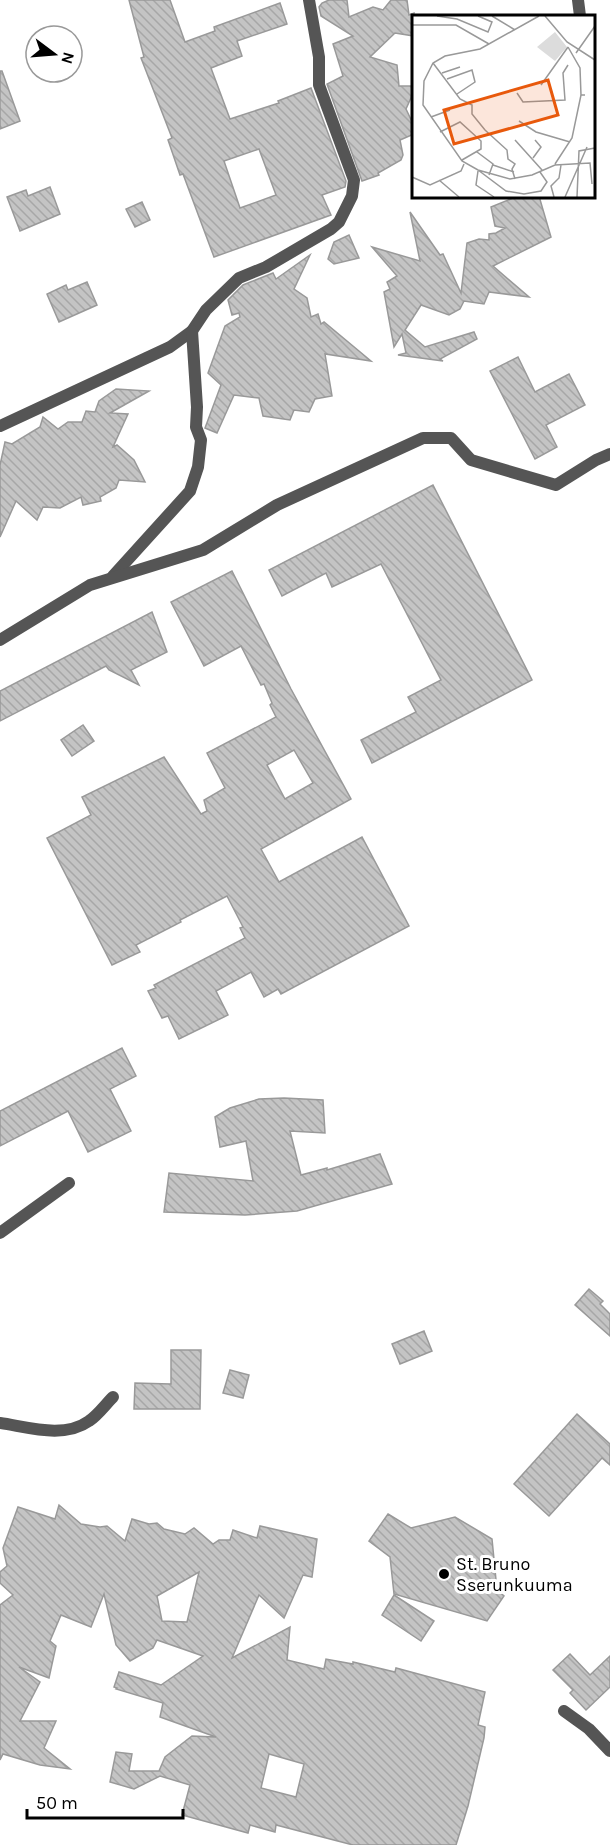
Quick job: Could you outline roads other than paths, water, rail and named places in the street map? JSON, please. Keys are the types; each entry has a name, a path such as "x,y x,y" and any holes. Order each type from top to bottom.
{"street":[{"path":"0,426 170,347 192,331 206,310 239,278 266,267 331,229 343,217 352,196 354,180 318,85 319,57 309,0"},
{"path":"578,0 580,15"},
{"path":"111,578 190,491 198,467 201,440 196,427 192,331"},
{"path":"0,640 90,585 203,550 277,505 423,438 451,438 471,460 556,484 610,454"},
{"path":"0,1233 69,1183"},
{"path":"0,1424 59,1431 75,1429 91,1420 113,1397"},
{"path":"564,1711 589,1729 610,1751"}],"place":[{"name":"St. Bruno Sserunkuuma","path":"444,1574"}]}
